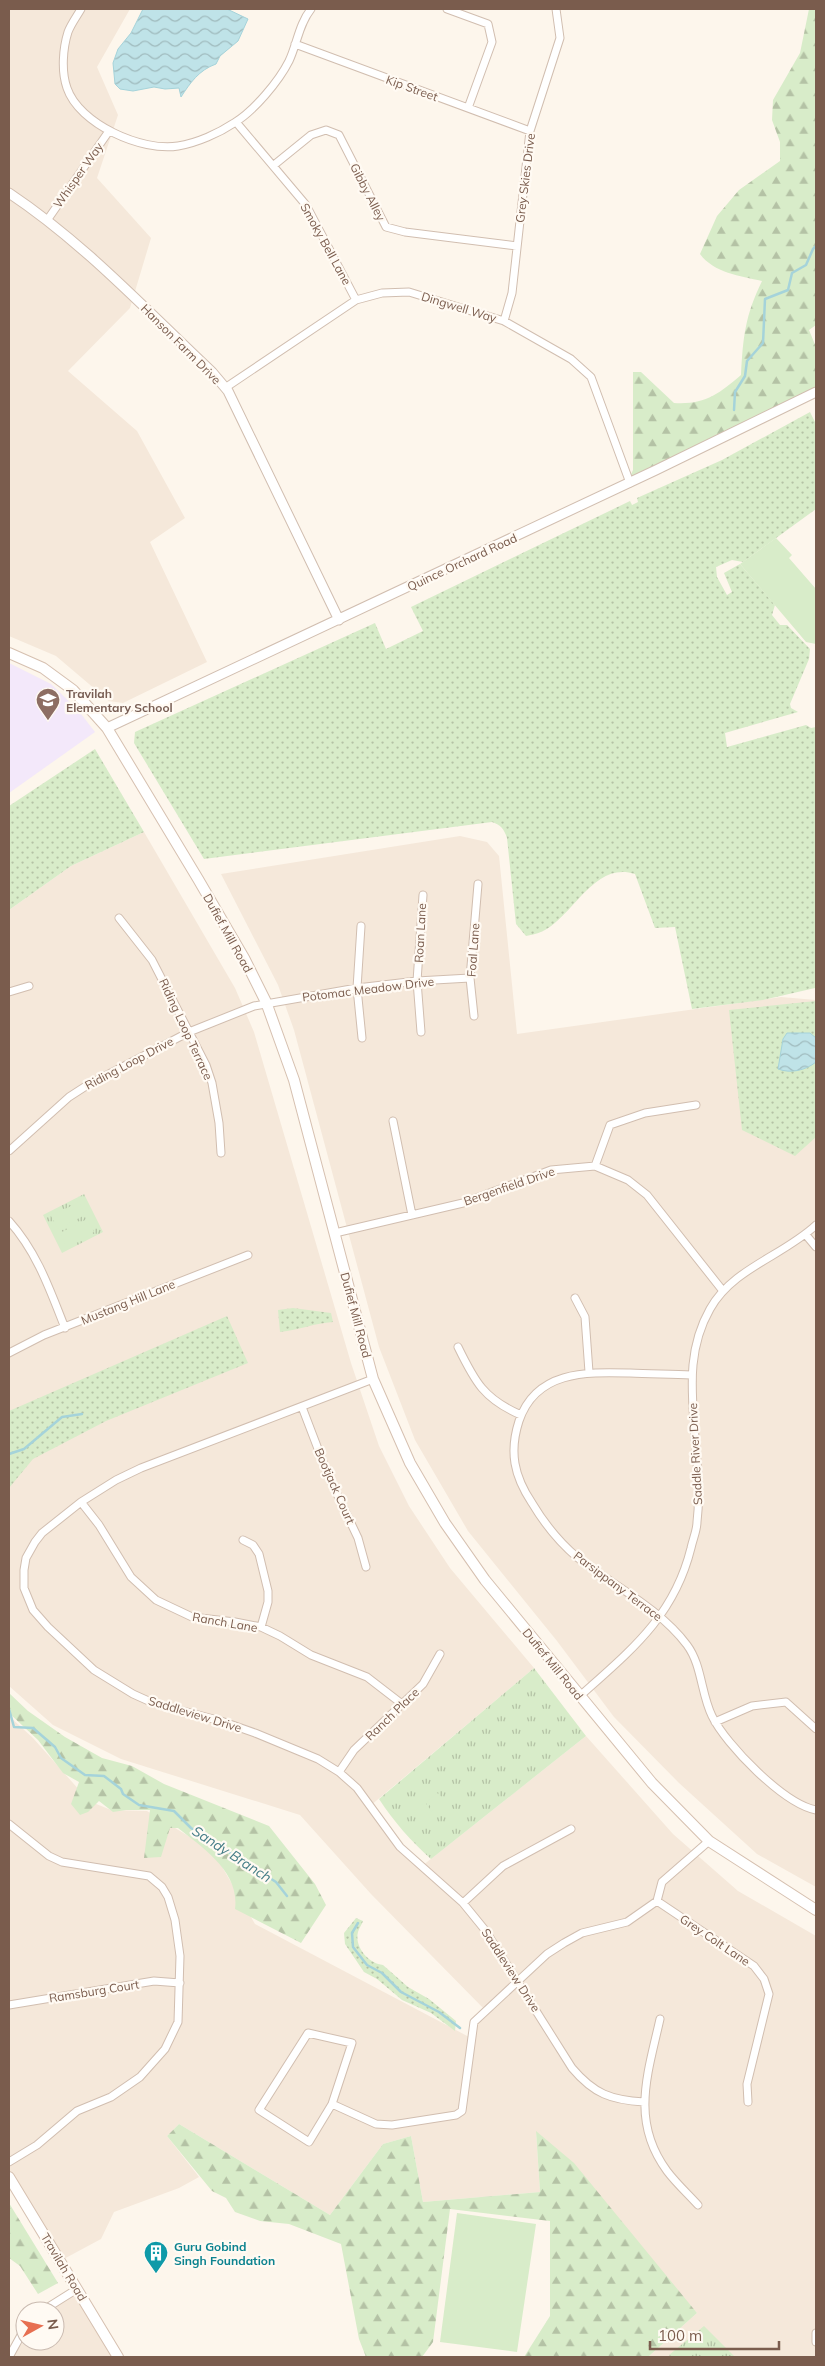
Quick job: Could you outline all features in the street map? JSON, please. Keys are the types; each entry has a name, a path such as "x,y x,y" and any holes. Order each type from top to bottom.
{"main road":[{"name":"Dufief Mill Road","path":"9,653 43,668 73,690 107,728 244,958 266,1002 294,1080 373,1379 410,1463 445,1524 484,1580 652,1783 709,1841 816,1910"},
{"name":"Travilah Road","path":"9,2177 118,2357"}],"street":[{"path":"81,9 68,31 63,63 67,89 80,109 109,130 131,140 152,145 178,146 215,134 236,122 276,83 295,44 305,16 311,9"},
{"path":"447,9 488,24 492,42 468,108"},
{"name":"Grey Skies Drive","path":"504,321 512,293 530,131 560,38 556,9"},
{"name":"Kip Street","path":"295,44 530,131"},
{"name":"Smoky Bell Lane","path":"236,122 306,204 356,300"},
{"name":"Whisper Way","path":"48,219 109,130"},
{"name":"Gibby Alley","path":"274,165 311,135 326,130 339,136 386,227 405,232 517,246"},
{"name":"Hanson Farm Drive","path":"9,192 48,219 124,287 212,372 226,388 242,416 339,620"},
{"name":"Dingwell Way","path":"226,388 356,300 382,293 409,292 504,321 571,358 591,377 630,483"},
{"name":"Quince Orchard Road","path":"107,728 630,483 816,392"},
{"name":"Foal Lane","path":"474,1016 470,978 478,884"},
{"name":"Roan Lane","path":"421,1032 417,981 423,895"},
{"name":"Riding Loop Terrace","path":"119,918 152,960 190,1032 212,1083 220,1123 221,1153"},
{"path":"361,926 357,988 362,1038"},
{"name":"Potomac Meadow Drive","path":"266,1002 357,988 417,981 470,978"},
{"path":"9,992 29,986"},
{"name":"Riding Loop Drive","path":"9,1151 78,1091 190,1032 266,1002"},
{"path":"595,1166 610,1126 645,1114 696,1104"},
{"path":"393,1121 412,1215"},
{"name":"Bergenfield Drive","path":"335,1233 463,1202 551,1170 595,1166 628,1180 647,1195 722,1291"},
{"path":"9,1221 34,1254 66,1328"},
{"name":"Saddle River Drive","path":"580,1696 636,1646 660,1618 675,1594 686,1570 697,1523 698,1490 691,1375 694,1351 699,1333 710,1308 722,1291 748,1269 784,1250 816,1226"},
{"path":"806,1235 816,1247"},
{"name":"Mustang Hill Lane","path":"9,1353 44,1335 66,1328 150,1292 248,1255"},
{"path":"575,1298 585,1317 588,1372"},
{"path":"458,1347 472,1375 490,1399 521,1415"},
{"name":"Parsippany Terrace","path":"691,1375 588,1372 571,1374 551,1382 534,1395 521,1415 513,1438 514,1466 524,1491 540,1516 576,1556 672,1627 689,1647 715,1722 743,1759 792,1800 808,1809 816,1810"},
{"name":"Saddleview Drive","path":"373,1379 141,1468 116,1480 80,1502 42,1533 26,1558 24,1588 33,1610 48,1627 94,1670 133,1694 153,1702 221,1720 318,1759 339,1772 357,1788 400,1847 463,1903 485,1930 572,2068 586,2084 607,2096 620,2100 644,2102"},
{"name":"Bootjack Court","path":"302,1407 328,1475 358,1538 366,1567"},
{"name":"Ranch Lane","path":"80,1502 99,1525 131,1577 156,1600 192,1617 261,1627 311,1655 367,1677 402,1704"},
{"path":"243,1540 253,1545 259,1554 268,1591 268,1602 261,1627"},
{"name":"Ranch Place","path":"339,1772 354,1750 423,1684 440,1654"},
{"path":"715,1722 752,1706 786,1702 816,1729"},
{"path":"9,1824 49,1856 62,1862 149,1876 162,1887 168,1897 175,1920 180,1956 178,2022 165,2049 140,2077 111,2096 77,2111 37,2145 9,2162"},
{"path":"463,1903 503,1866 571,1829"},
{"path":"332,2104 376,2124 392,2125 456,2114 462,2111 474,2022 518,1980 564,1942 582,1933 627,1922 657,1901 662,1882 709,1841"},
{"name":"Grey Colt Lane","path":"657,1901 754,1966 764,1979 768,1994 747,2084 748,2102"},
{"name":"Ramsburg Court","path":"9,2005 154,1981 180,1983"},
{"path":"660,2019 645,2083 646,2128 655,2152 667,2171 698,2205"},
{"path":"308,2033 352,2043 332,2104 309,2142 259,2110 308,2033"},
{"path":"58,2301 77,2289"},
{"path":"816,2333 816,2342"}],"shaded area":[{"path":"9,9 130,9 97,67 118,115 97,178 151,238 130,308 68,371 137,431 185,518 150,542 207,662 123,703 109,701 56,656 9,636"},
{"name":"Travilah Elementary School","path":"9,663 51,684 78,710 95,732 9,793"},
{"path":"144,832 235,988 254,1032 351,1363 379,1446 409,1506 450,1568 534,1668 370,1806 386,1830 422,1866 586,1736 673,1834 738,1891 816,1936 816,2357 648,2357 697,2313 536,2132 540,2192 423,2202 411,2136 383,2144 330,2215 179,2124 167,2136 199,2177 179,2188 114,2212 101,2239 60,2261 9,2177 9,1716 33,1738 89,1801 111,1810 147,1811 213,1851 255,1924 471,2038 474,2022 486,2011 371,1894 300,1815 121,1759 53,1725 9,1686 9,910 71,866"},
{"path":"460,836 487,842 499,856 517,1034 781,997 816,1000 816,1887 757,1854 679,1783 614,1717 557,1641 468,1531 415,1440 379,1347 294,1030 278,985 221,874"},
{"path":"77,2289 118,2357 11,2357 16,2351 65,2351 65,2301 57,2301"}],"green space":[{"path":"809,9 816,9 816,325 809,330 816,347 816,392 627,484 633,470 633,372 641,372 674,403 694,402 711,397 741,375 748,316 762,281 720,270 712,266 700,254 717,216 739,190 780,161 780,142 772,120 773,100 800,53"},
{"path":"810,412 816,424 816,509 743,562 732,560 716,567 717,577 727,595 732,592 724,573 740,564 775,605 772,615 780,625 787,625 810,649 809,659 790,704 791,708 798,712 725,733 727,747 806,725 811,728 816,727 815,988 763,1000 692,1009 675,927 655,928 635,874 621,872 608,875 586,891 556,922 543,931 526,936 516,924 507,838 502,828 492,822 204,859 134,743 135,732 375,623 386,649 423,631 411,607 630,501 632,505 638,502 637,498 722,460"},
{"path":"776,538 792,555 789,558 816,589 816,644 806,642 740,564"},
{"path":"95,749 144,832 71,866 9,910 9,806"},
{"path":"816,1001 816,1137 795,1156 742,1130 729,1010"},
{"path":"84,1194 103,1232 62,1253 43,1215"},
{"path":"79,1202 85,1215 58,1229 51,1216"},
{"path":"87,1219 94,1232 66,1246 60,1233"},
{"path":"293,1308 331,1313 333,1322 280,1332 278,1310"},
{"path":"227,1316 248,1363 106,1421 33,1459 9,1488 9,1411"},
{"path":"534,1668 586,1736 431,1859 403,1831 379,1799"},
{"path":"9,1693 28,1711 65,1737 102,1758 132,1766 164,1784 269,1826 315,1884 326,1905 301,1943 235,1909 235,1896 226,1872 218,1862 178,1828 170,1828 161,1857 144,1858 150,1810 113,1812 99,1801 88,1812 80,1815 71,1804 79,1782 63,1773 38,1740 9,1713"},
{"path":"438,1793 445,1802 433,1811 427,1801"},
{"path":"425,1802 432,1812 420,1820 414,1811"},
{"path":"356,1918 363,1921 357,1938 360,1949 364,1954 373,1962 383,1965 408,1987 429,1999 456,2021 455,2031 431,2013 402,2000 377,1979 364,1972 345,1944 344,1933"},
{"path":"179,2124 330,2215 383,2144 411,2136 423,2202 540,2192 536,2131 574,2163 697,2313 648,2357 524,2357 550,2316 550,2221 450,2209 433,2342 422,2357 366,2357 359,2339 341,2244 289,2224 260,2221 235,2212 226,2198 212,2191 167,2136"},
{"path":"9,2203 58,2283 38,2294 20,2266 9,2258"},
{"path":"457,2213 536,2224 517,2352 440,2342"},
{"path":"704,2326 735,2357 671,2357 669,2355"}],"water":[{"path":"143,9 227,9 248,19 238,41 220,56 216,64 196,78 181,97 179,88 165,89 154,87 133,91 120,89 115,84 113,63 118,49 131,33"},
{"path":"787,1033 810,1033 816,1038 816,1062 798,1070 778,1069 783,1039"}],"waterway":[{"path":"734,410 735,392 745,376 747,361 763,343 765,299 788,290 792,273 806,265 816,246"},
{"path":"9,1454 24,1449 62,1417 82,1414"},
{"name":"Sandy Branch","path":"9,1709 14,1727 33,1728 55,1747 61,1758 85,1775 104,1776 121,1789 123,1794 139,1805 174,1811 191,1828 276,1882 287,1896"},
{"path":"358,1923 352,1933 353,1947 367,1965 382,1973 401,1992 439,2012 460,2028"}],"place":[{"name":"Travilah Elementary School","path":"48,721"},
{"name":"Guru Gobind Singh Foundation","path":"156,2274"}]}
